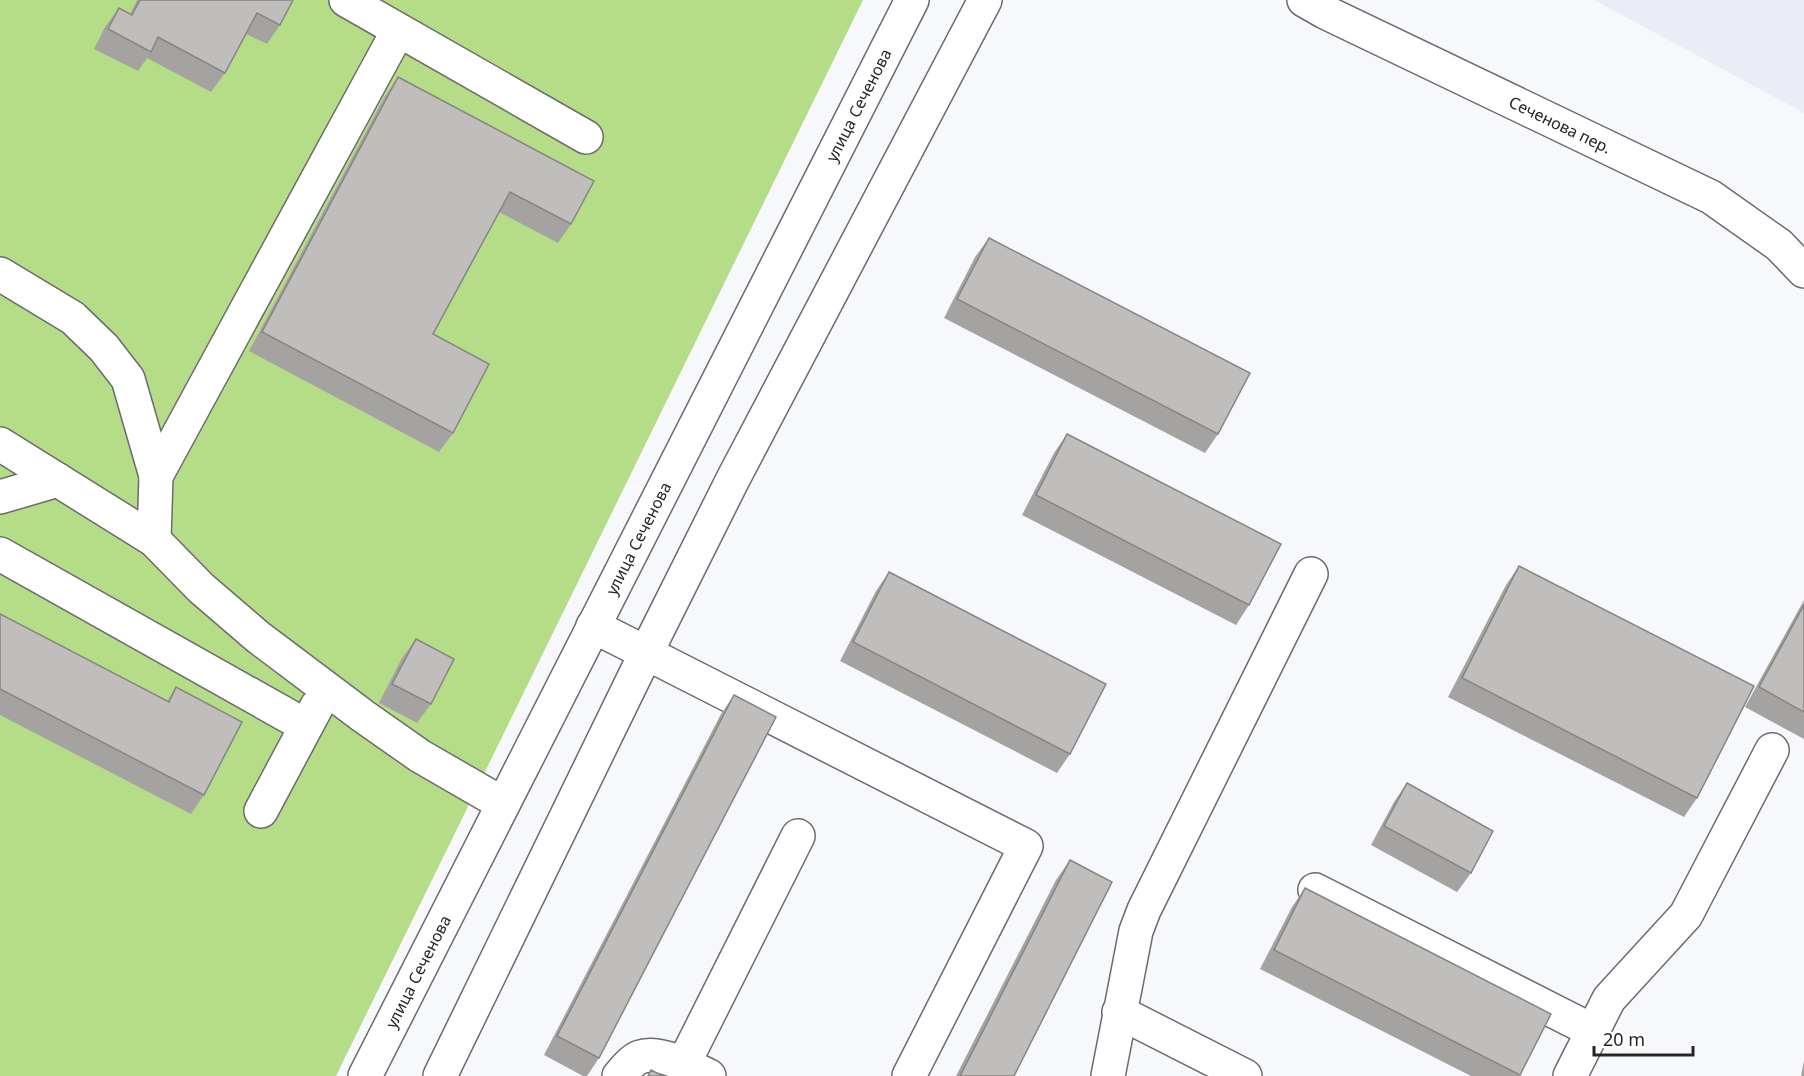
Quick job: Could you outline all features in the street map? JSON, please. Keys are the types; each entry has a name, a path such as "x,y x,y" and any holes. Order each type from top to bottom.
{"street":[{"path":"346,0 585,137"},
{"name":"улица Сеченова","path":"368,1075 502,804 912,0"},
{"path":"440,1076 733,479 985,0"},
{"name":"Сеченова пер.","path":"1304,0 1711,197 1779,245 1804,271"},
{"path":"156,476 398,31"},
{"path":"0,274 73,318 104,348 128,379 156,476 154,540"},
{"path":"0,444 154,540 201,588 258,637 420,756 502,804"},
{"path":"0,497 58,480"},
{"path":"0,554 306,726"},
{"path":"1108,1076 1136,931 1144,910 1311,574"},
{"path":"593,626 1026,846 909,1076"},
{"path":"261,811 327,689"},
{"path":"1570,1076 1609,999 1686,915 1772,750"},
{"path":"619,1076 626,1066 641,1056 662,1057 696,1070 798,836"},
{"path":"1315,890 1593,1031"},
{"path":"1119,1012 1245,1076"}],"shaded area":[{"path":"1594,0 1804,0 1804,113"}],"green space":[{"path":"0,0 863,0 336,1076 0,1076"}],"building":[{"path":"140,0 293,0 280,25 257,13 225,73 158,37 151,52 108,29 119,8 132,15"},
{"path":"398,77 594,181 571,224 510,192 433,334 489,364 453,433 262,332"},
{"path":"989,238 1250,373 1218,434 957,299"},
{"path":"1067,434 1281,544 1249,605 1036,495"},
{"path":"1519,566 1754,686 1697,798 1462,678"},
{"path":"889,572 1106,684 1070,754 853,642"},
{"path":"1804,605 1804,712 1759,687"},
{"path":"0,614 169,702 176,687 242,722 204,795 0,689"},
{"path":"416,639 454,659 431,704 392,684"},
{"path":"734,695 776,717 599,1058 557,1036"},
{"path":"1407,783 1493,831 1471,873 1384,826"},
{"path":"1070,860 1112,882 1014,1076 960,1076"},
{"path":"1305,888 1551,1014 1520,1075 1274,950"},
{"path":"651,1070 663,1076 648,1076"}]}
